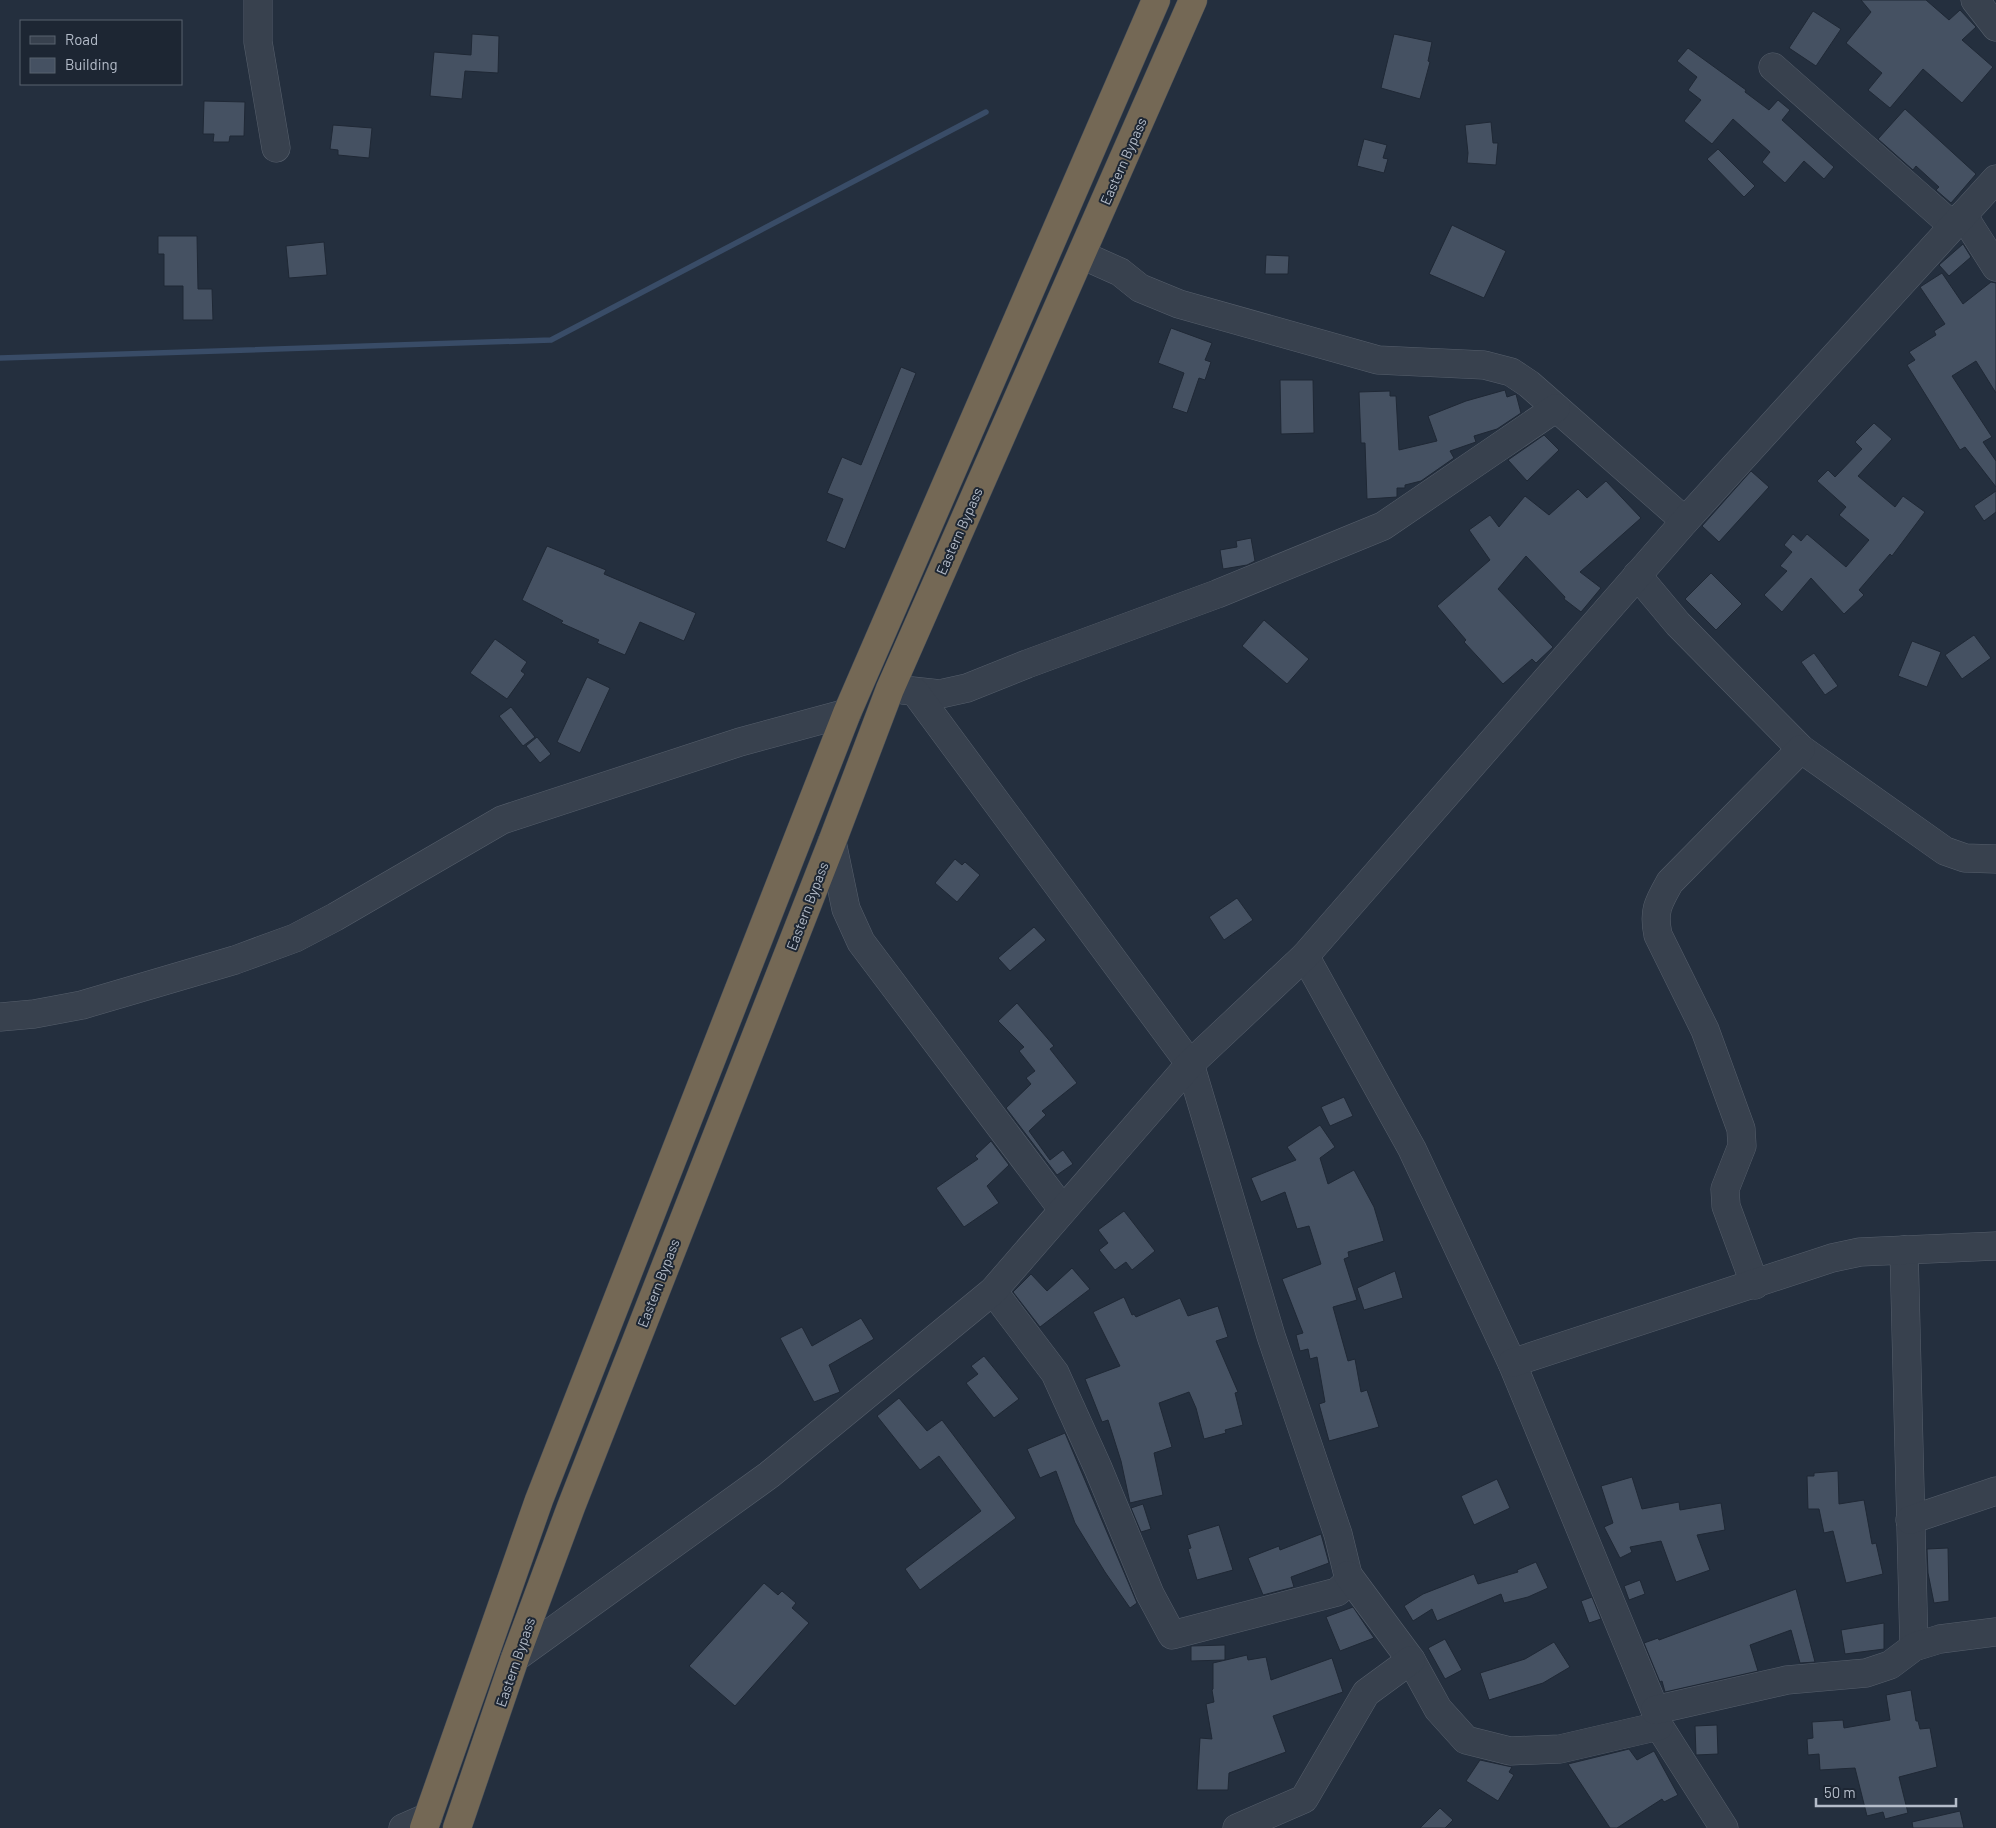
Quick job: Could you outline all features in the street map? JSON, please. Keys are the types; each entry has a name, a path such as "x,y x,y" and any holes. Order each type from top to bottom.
{"highway":[{"path":"426,1823 539,1500 847,713 1156,0"},
{"name":"Eastern Bypass","path":"457,1828 515,1658 571,1507 832,842 902,690 1082,255 1193,0"}],"street":[{"path":"258,0 258,42 276,148"},
{"path":"1976,0 1996,27"},
{"path":"1774,67 1958,221 1996,267"},
{"path":"515,1658 769,1475 993,1291 1190,1064 1305,956 1685,521 1996,179"},
{"path":"1082,255 1120,272 1140,288 1179,304 1378,360 1484,365 1511,372 1529,384 1685,521"},
{"path":"902,690 940,694 968,688 1027,664 1217,594 1383,526 1556,408"},
{"path":"1637,575 1678,624 1801,749 1945,851 1965,858 1996,859"},
{"path":"902,690 1190,1064 1271,1336 1338,1534 1348,1575 1411,1660 1438,1709 1466,1740 1510,1751 1560,1749 1787,1680 1866,1673 1890,1665 1914,1647 1940,1639 1996,1632"},
{"path":"0,1017 34,1014 82,1005 235,960 295,938 319,926 502,820 740,742 847,713"},
{"path":"1754,1285 1726,1206 1725,1189 1736,1166 1742,1146 1741,1130 1705,1030 1658,935 1655,919 1659,901 1670,882 1801,749"},
{"path":"832,842 846,909 860,942 1063,1210"},
{"path":"1305,956 1412,1149 1512,1363 1657,1718 1724,1828"},
{"path":"1512,1363 1832,1258 1860,1252 1996,1246"},
{"path":"1904,1250 1914,1647"},
{"path":"993,1291 1055,1373 1098,1468 1150,1594 1172,1635 1338,1592 1346,1584 1348,1575"},
{"path":"1910,1520 1996,1491"},
{"path":"1237,1828 1304,1799 1366,1693 1411,1660"},
{"path":"403,1828 426,1823"}],"building":[{"path":"1861,0 1926,0 1949,20 1960,10 1976,27 1962,40 1993,67 1962,103 1923,69 1890,108 1868,90 1882,73 1846,43 1871,12"},
{"path":"1813,11 1841,29 1816,66 1789,48"},
{"path":"472,34 499,36 498,73 465,71 462,99 430,96 434,52 471,55"},
{"path":"1394,34 1432,42 1428,61 1430,62 1420,99 1381,88"},
{"path":"1688,48 1746,90 1745,92 1769,110 1778,100 1790,110 1782,120 1834,167 1824,179 1804,161 1785,183 1762,162 1770,152 1733,119 1712,144 1684,121 1701,100 1688,90 1697,77 1677,61"},
{"path":"204,101 245,102 244,136 230,136 229,142 213,142 214,134 203,134"},
{"path":"1905,109 1976,174 1951,203 1936,190 1939,187 1916,166 1913,170 1878,139"},
{"path":"1491,122 1493,143 1498,143 1496,165 1467,163 1468,153 1465,125"},
{"path":"333,125 372,128 369,158 338,155 338,150 330,149"},
{"path":"1364,139 1387,145 1383,158 1388,159 1384,173 1357,166"},
{"path":"1718,149 1755,186 1744,197 1707,159"},
{"path":"1452,225 1506,251 1484,298 1429,274"},
{"path":"158,236 197,236 198,289 212,289 213,320 183,320 183,286 164,286 164,254 158,254"},
{"path":"324,242 327,275 289,278 286,246"},
{"path":"1963,244 1971,257 1949,276 1939,265"},
{"path":"1266,255 1289,256 1288,274 1265,274"},
{"path":"1942,273 1963,304 1991,282 1996,283 1996,393 1976,361 1952,376 1992,437 1983,442 1996,461 1996,487 1965,447 1960,450 1907,365 1915,360 1909,352 1936,335 1934,331 1945,324 1920,287"},
{"path":"1171,328 1212,343 1205,360 1211,362 1205,380 1199,378 1187,413 1172,408 1184,373 1158,363"},
{"path":"901,367 916,373 845,549 826,541 843,499 827,493 842,457 861,465"},
{"path":"1280,380 1313,380 1314,433 1281,434"},
{"path":"1505,390 1507,397 1516,394 1521,413 1497,429 1474,436 1476,442 1450,451 1454,458 1421,481 1405,485 1405,488 1397,488 1397,497 1367,499 1365,443 1361,443 1359,392 1390,391 1390,396 1396,396 1399,450 1437,441 1428,416 1466,401"},
{"path":"1874,423 1892,439 1858,476 1895,507 1903,496 1925,512 1892,556 1890,554 1859,590 1864,595 1844,614 1811,578 1782,612 1764,595 1787,571 1780,566 1792,552 1784,545 1793,534 1801,541 1807,534 1846,567 1869,540 1839,515 1846,507 1817,481 1828,470 1835,477 1862,449 1855,442"},
{"path":"1544,435 1559,450 1527,481 1508,460"},
{"path":"1751,471 1769,487 1719,542 1702,526"},
{"path":"1606,481 1641,518 1580,572 1601,588 1581,612 1564,599 1565,597 1526,556 1498,589 1553,647 1536,663 1532,659 1503,684 1464,642 1466,640 1437,606 1490,560 1469,530 1490,515 1499,527 1525,496 1549,515 1578,489 1587,498"},
{"path":"1996,491 1996,512 1984,521 1974,506"},
{"path":"1251,538 1255,561 1247,565 1223,569 1220,550 1237,547 1236,541"},
{"path":"547,546 606,570 604,574 696,613 684,641 640,622 625,655 597,643 599,640 561,623 563,621 522,600"},
{"path":"1711,573 1742,604 1716,630 1685,599"},
{"path":"1264,620 1309,659 1287,684 1242,646"},
{"path":"1974,635 1991,658 1962,679 1945,655"},
{"path":"495,639 527,662 521,671 525,674 507,699 470,673"},
{"path":"1912,641 1941,652 1927,687 1898,676"},
{"path":"1814,653 1838,686 1825,695 1801,662"},
{"path":"587,677 610,688 580,753 557,742"},
{"path":"511,707 535,737 523,746 499,716"},
{"path":"537,737 551,754 540,763 526,746"},
{"path":"955,859 962,865 965,862 980,875 957,902 935,883"},
{"path":"1237,898 1253,920 1224,940 1209,917"},
{"path":"1034,927 1046,940 1010,971 998,958"},
{"path":"1017,1003 1054,1046 1050,1049 1077,1083 1042,1111 1046,1115 1029,1131 1050,1160 1063,1150 1073,1164 1057,1175 1006,1108 1031,1084 1026,1078 1035,1071 1019,1051 1024,1047 998,1021"},
{"path":"1344,1097 1353,1116 1330,1126 1321,1107"},
{"path":"1320,1125 1335,1147 1320,1158 1328,1184 1354,1170 1374,1207 1384,1241 1348,1252 1349,1257 1344,1259 1357,1300 1333,1307 1348,1361 1355,1359 1361,1392 1367,1390 1379,1427 1329,1441 1319,1404 1325,1402 1317,1357 1310,1359 1308,1349 1300,1351 1296,1335 1303,1333 1282,1279 1321,1264 1309,1226 1297,1229 1285,1192 1261,1202 1251,1178 1296,1160 1287,1147"},
{"path":"991,1141 1009,1165 987,1186 999,1203 964,1227 936,1188 978,1159 975,1156"},
{"path":"1124,1211 1155,1251 1132,1270 1126,1262 1115,1270 1099,1250 1108,1243 1098,1230"},
{"path":"1072,1268 1090,1289 1040,1327 1013,1292 1031,1274 1047,1291"},
{"path":"1395,1271 1403,1298 1364,1310 1357,1288"},
{"path":"1124,1297 1132,1315 1134,1314 1136,1317 1180,1298 1188,1316 1218,1306 1228,1337 1216,1341 1238,1392 1235,1393 1243,1425 1225,1430 1226,1433 1204,1439 1196,1408 1189,1392 1159,1403 1172,1447 1154,1453 1163,1495 1130,1503 1121,1461 1108,1420 1102,1422 1085,1379 1120,1366 1093,1312"},
{"path":"861,1318 874,1339 829,1365 840,1392 814,1402 780,1338 802,1327 812,1346"},
{"path":"984,1356 1019,1399 994,1418 966,1383 978,1374 971,1366"},
{"path":"899,1398 927,1431 942,1420 1016,1518 920,1590 905,1569 981,1511 939,1456 920,1470 877,1416"},
{"path":"1065,1433 1137,1603 1130,1608 1075,1523 1056,1471 1040,1478 1027,1449"},
{"path":"1838,1471 1839,1504 1864,1500 1872,1544 1876,1543 1883,1574 1846,1583 1833,1531 1824,1533 1819,1509 1808,1509 1807,1476 1814,1476 1814,1473"},
{"path":"1632,1477 1642,1509 1679,1502 1680,1510 1721,1503 1725,1530 1697,1535 1710,1570 1676,1582 1661,1541 1630,1547 1632,1552 1620,1558 1604,1527 1613,1523 1601,1486"},
{"path":"1497,1479 1510,1508 1474,1525 1461,1496"},
{"path":"1143,1504 1151,1529 1141,1532 1131,1508"},
{"path":"1219,1525 1233,1570 1197,1580 1188,1549 1191,1548 1187,1535"},
{"path":"1321,1534 1329,1563 1291,1577 1294,1587 1263,1595 1248,1558 1279,1546 1280,1550"},
{"path":"1948,1548 1949,1601 1934,1603 1928,1573 1927,1549"},
{"path":"1536,1562 1548,1588 1528,1597 1504,1603 1501,1594 1437,1621 1432,1609 1413,1621 1404,1606 1423,1594 1474,1574 1478,1584 1518,1572 1517,1570"},
{"path":"1640,1580 1645,1594 1629,1600 1624,1586"},
{"path":"764,1583 778,1595 782,1591 796,1603 792,1608 809,1623 735,1706 689,1666"},
{"path":"1796,1589 1815,1662 1800,1663 1791,1630 1750,1645 1758,1671 1665,1692 1662,1681 1660,1682 1644,1643 1658,1638 1659,1640"},
{"path":"1592,1597 1601,1619 1589,1623 1581,1601"},
{"path":"1353,1607 1374,1638 1340,1651 1326,1617"},
{"path":"1884,1623 1884,1649 1845,1654 1841,1630"},
{"path":"1445,1639 1462,1670 1445,1679 1428,1648"},
{"path":"1554,1642 1570,1667 1543,1683 1489,1700 1480,1673 1525,1659"},
{"path":"1225,1645 1225,1660 1191,1661 1191,1646"},
{"path":"1247,1655 1248,1660 1266,1657 1271,1680 1332,1658 1343,1692 1273,1716 1286,1752 1229,1773 1228,1790 1197,1790 1200,1738 1212,1739 1206,1704 1214,1702 1212,1690 1213,1663"},
{"path":"1911,1690 1916,1721 1918,1721 1920,1729 1930,1728 1937,1767 1899,1777 1908,1813 1885,1819 1883,1812 1867,1816 1855,1768 1820,1770 1819,1754 1808,1755 1807,1739 1813,1738 1812,1722 1843,1720 1844,1728 1890,1720 1886,1695"},
{"path":"1717,1725 1718,1754 1696,1755 1695,1726"},
{"path":"1629,1749 1637,1760 1654,1751 1678,1795 1664,1802 1662,1799 1617,1828 1610,1828 1568,1764"},
{"path":"1480,1760 1512,1767 1509,1772 1514,1775 1498,1801 1466,1781"},
{"path":"1440,1808 1453,1820 1445,1828 1420,1828"},
{"path":"1960,1811 1964,1828 1913,1828 1912,1822"}],"waterway":[{"path":"0,358 551,340 986,112"}]}
